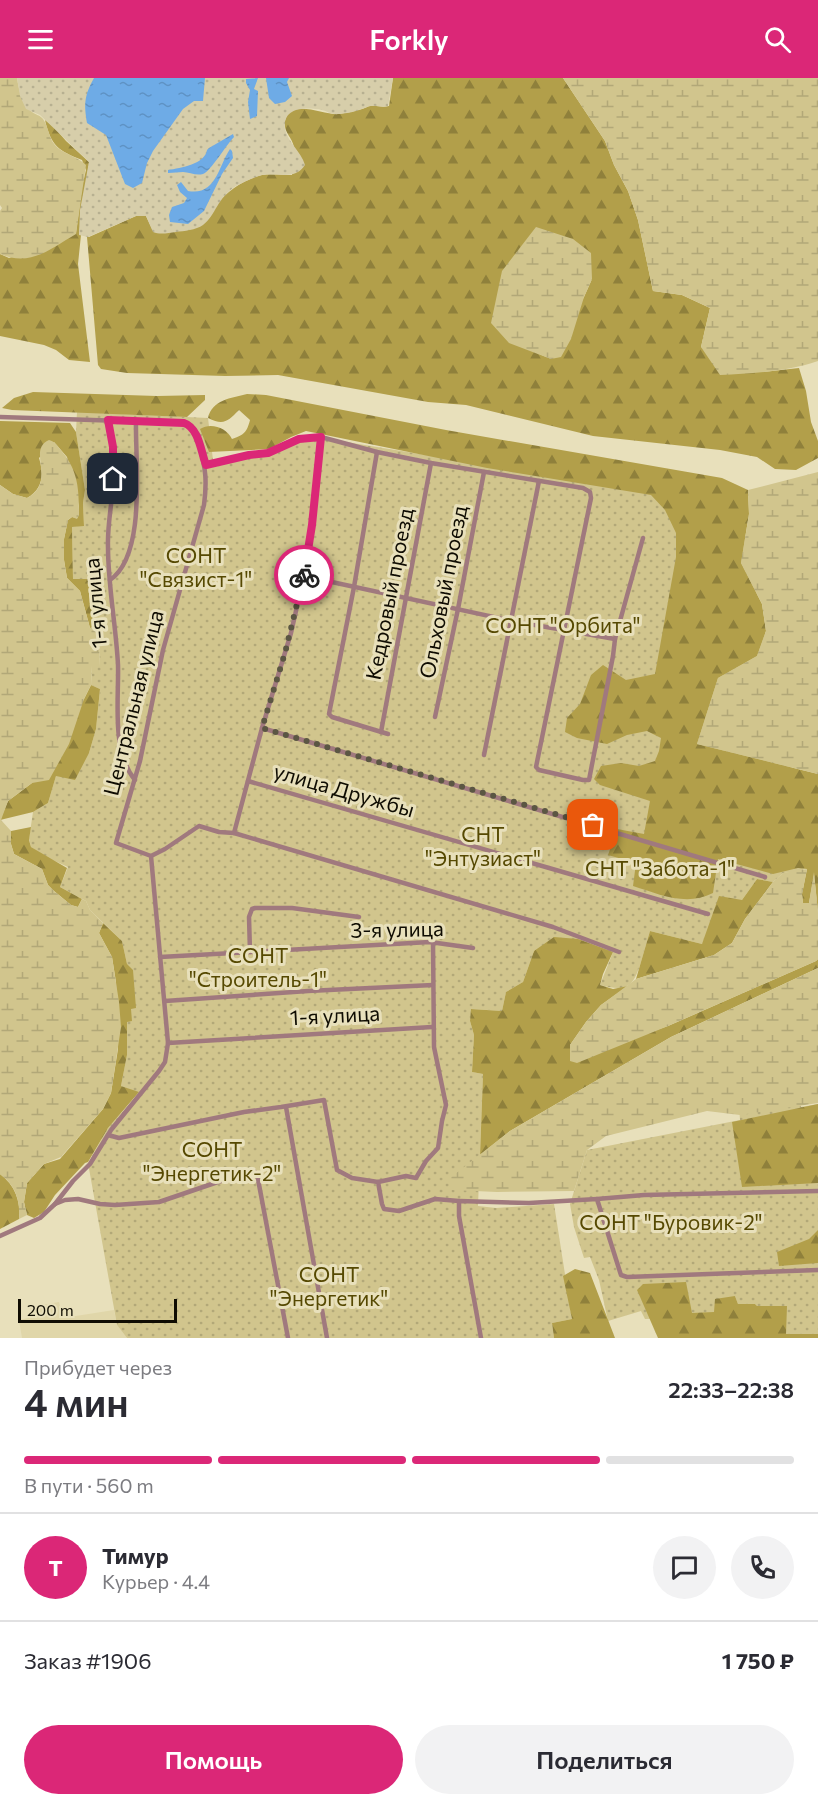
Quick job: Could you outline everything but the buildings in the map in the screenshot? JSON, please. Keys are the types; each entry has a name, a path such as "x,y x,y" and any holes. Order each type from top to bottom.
{"street":[{"path":"0,417 184,423 190,425 195,432 206,465 268,453 299,439 321,437 377,452 583,488 590,492 591,498 536,767 539,770 589,780 615,639 643,538"},
{"name":"1-я улица","path":"108,420 114,470 108,533 117,659 119,740 127,770 135,780"},
{"path":"110,580 120,572 126,561 133,534 137,487 136,421"},
{"path":"234,833 285,653 304,576 321,437"},
{"path":"377,452 329,714 332,717 388,734"},
{"name":"Кедровый проезд","path":"381,732 431,462"},
{"name":"Центральная улица","path":"151,856 116,843 144,744 163,650 204,506 206,465"},
{"name":"Ольховый проезд","path":"435,717 484,472"},
{"path":"484,755 539,481"},
{"path":"304,576 512,621 615,639"},
{"path":"262,728 765,877"},
{"name":"улица Дружбы","path":"248,781 708,914"},
{"path":"0,1236 40,1218 55,1204 90,1164 108,1135 165,1062 168,1043 151,856 199,826 219,832 234,833 553,927 619,952"},
{"name":"3-я улица","path":"250,952 249,917 255,908 292,908 359,917"},
{"path":"108,1135 119,1138 244,1112 324,1100 337,1170 352,1178 378,1182 406,1176 416,1178 426,1161 438,1148 446,1105 435,1056 432,1027 433,942"},
{"name":"3-я улица","path":"160,957 433,942 474,948"},
{"path":"165,1001 433,985"},
{"name":"1-я улица","path":"168,1043 432,1027"},
{"path":"286,1107 327,1338"},
{"path":"55,1204 78,1198 100,1204 115,1205 159,1202 250,1170 255,1171 288,1338"},
{"path":"378,1182 382,1204 384,1209 389,1210 408,1209 435,1199 529,1203 644,1195 818,1191"},
{"path":"597,1199 620,1272 624,1276 818,1270"},
{"path":"459,1201 459,1216 481,1338"}],"shaded area":[{"path":"59,1302 63,1318 114,1310 117,1325 127,1338 22,1338 19,1320 32,1317 30,1307"}],"green space":[{"path":"0,78 17,78 23,101 32,112 43,119 55,145 86,165 76,234 49,250 31,257 21,258 0,254 0,211 2,208 0,205"},
{"path":"393,78 563,78 605,141 614,165 628,191 638,220 653,291 682,295 710,308 701,347 763,372 799,368 806,391 811,422 818,441 818,458 796,470 775,469 757,457 720,450 593,436 466,405 428,402 278,375 127,373 101,369 98,365 87,237 136,216 146,216 153,231 217,204 231,190 249,179 262,175 292,175 294,147 286,131 285,121 288,114 294,110 309,109 339,114 369,106 389,106","holes":["592,279 551,359 537,353"]},
{"path":"563,78 818,78 818,361 782,370 720,375 701,347 710,308 682,295 653,291 638,220 628,191 614,165 605,141"},
{"path":"45,120 89,162 79,234 81,235 78,264 90,362 69,360 56,350 44,345 0,336 0,254 9,258 76,233 86,170 82,160 67,154 53,142"},
{"path":"536,227 573,239 591,253 592,279 571,339 561,357 551,359 509,343 491,323 502,271"},
{"path":"33,392 157,396 205,395 205,400 187,417 2,408 14,398"},
{"name":"СНТ \"Забота-1\"","path":"247,394 266,395 446,430 722,478 748,490 749,514 741,563 762,604 766,631 757,656 718,678 697,744 818,774 818,912 814,875 809,903 803,904 802,894 807,869 798,868 773,874 718,859 713,893 693,899 683,899 633,886 636,863 608,855 617,829 644,834 650,801 600,785 594,779 601,766 621,763 639,766 655,761 661,738 647,731 627,735 607,744 577,738 565,732 567,718 580,704 591,675 603,665 626,680 655,674 676,557 676,533 665,510 651,495 487,468 306,431 269,449 209,452 200,429 209,426 218,427 232,439 244,432 250,420 239,410 229,419 218,422 208,418 210,412 223,401"},
{"path":"77,412 208,418 213,460 269,449 277,445 322,438 739,506 808,848 803,871 783,873 773,882 757,879 742,900 702,944 650,931 638,971 627,986 616,988 600,985 613,952 534,951 523,982 506,992 502,1011 472,1009 470,1021 474,1035 472,1072 483,1074 478,1206 496,1208 554,1204 572,1319 552,1323 554,1338 127,1338 117,1325 88,1163 108,1128 139,1093 121,1086 127,1055 127,964 122,941 90,910 86,901 60,887 68,867 31,847 29,839 33,812 48,803 56,776 89,753 96,729 100,689 91,685 92,666 100,666 98,626 91,609 88,579 73,579 72,527 84,525 85,490 76,432"},
{"path":"0,421 70,423 76,432 85,490 84,526 72,527 73,579 88,579 91,609 98,626 90,628 80,591 67,578 64,539 68,520 72,517 77,518 79,506 67,457 54,442 39,458 42,475 36,490 27,498 13,494 0,485"},
{"path":"49,440 55,443 71,464 76,479 79,515 77,519 72,517 68,520 64,539 64,560 67,578 80,591 90,628 98,626 100,666 92,666 91,685 69,744 49,780 32,783 8,801 1,820 11,831 14,854 42,869 48,885 71,905 78,907 82,899 86,901 90,910 103,923 99,933 112,957 121,1027 111,1093 103,1109 61,1157 44,1164 27,1183 24,1202 27,1215 19,1219 16,1194 10,1183 0,1174 0,485 13,494 27,498 36,491 42,475 40,451"},
{"path":"818,472 818,774 697,744 718,678 757,656 766,631 762,604 741,563 749,514 748,490"},
{"path":"91,685 100,689 96,729 89,753 75,780 56,776 48,803 33,812 0,820 8,801 32,783"},
{"path":"31,827 29,840 31,847 67,868 60,887 82,899 78,907 71,905 48,885 42,869 14,854 11,831"},
{"path":"807,869 802,894 803,903 809,903 814,872 818,912 818,959 816,961 577,1063 570,1061 570,1045 601,1005 636,979 714,955 732,943 745,919 773,882 783,873"},
{"path":"757,879 773,882 745,919 732,943 714,955 636,979 650,931 702,944 719,896 742,900"},
{"path":"103,923 122,941 127,964 133,970 136,1008 131,1009 132,1021 127,1022 127,1055 121,1086 139,1092 108,1128 88,1162 55,1195 44,1212 34,1218 27,1215 24,1202 27,1183 44,1164 60,1159 103,1109 111,1093 118,1049 116,982 112,957 99,933"},
{"path":"554,937 578,939 613,952 600,985 613,989 628,986 601,1005 586,1022 570,1045 570,1060 668,1026 818,959 818,968 671,1037 510,1131 480,1155 483,1074 472,1072 474,1035 470,1021 471,1009 502,1011 506,992 523,982 534,951"},
{"path":"818,968 818,1103 740,1115 707,1111 606,1136 587,1150 574,1191 452,1190 450,1178 510,1131 671,1037"},
{"name":"СОНТ \"Буровик-2\"","path":"797,1091 801,1107 818,1104 818,1338 785,1338 755,1304 738,1304 735,1296 718,1317 645,1319 641,1311 608,1321 599,1280 590,1257 584,1258 574,1227 570,1204 587,1150 740,1120 739,1106"},
{"path":"818,1104 818,1183 742,1187 732,1122"},
{"path":"0,1174 10,1183 18,1200 19,1219 0,1229"},
{"path":"818,1230 818,1263 779,1266 777,1252 809,1239"},
{"path":"575,1269 590,1273 615,1338 554,1338 552,1323 572,1319 563,1276"},
{"path":"686,1282 692,1313 714,1312 715,1299 735,1296 738,1304 787,1306 786,1334 818,1334 818,1338 658,1338 637,1290 643,1284"}],"sand":[{"path":"17,78 393,78 388,106 370,106 338,114 302,109 287,116 285,129 305,165 296,173 262,175 236,186 200,227 186,231 158,233 153,232 146,216 136,216 88,237 79,235 80,210 89,162 40,115 26,109 20,96"}],"water":[{"path":"94,78 205,78 203,101 194,101 183,109 153,151 142,183 133,188 125,184 106,135 87,123 86,100"},
{"path":"258,78 254,89 258,91 257,116 250,119 248,102 250,90 246,79"},
{"path":"266,78 289,78 287,82 292,96 285,102 275,104 269,98"},
{"path":"233,134 234,137 203,174 168,173 168,170 202,159 209,148"},
{"path":"230,149 233,158 222,174 204,211 188,224 170,222 169,215 172,207 184,203 187,198 180,192 177,185 181,182 188,191 205,189 215,179"}],"way so far":[{"path":"304,575 291,633 262,728 593,825"}],"route":[{"path":"113,479 113,447 108,420 190,425 195,432 206,465 268,453 307,437 321,437 312,525 304,575"}],"park label":[{"name":"СОНТ \"Связист-1\"","path":"196,568"},
{"name":"СОНТ \"Орбита\"","path":"563,626"},
{"name":"СНТ \"Энтузиаст\"","path":"483,847"},
{"name":"СОНТ \"Строитель-1\"","path":"258,968"},
{"name":"СОНТ \"Энергетик-2\"","path":"212,1162"},
{"name":"СОНТ \"Энергетик\"","path":"329,1287"}]}
